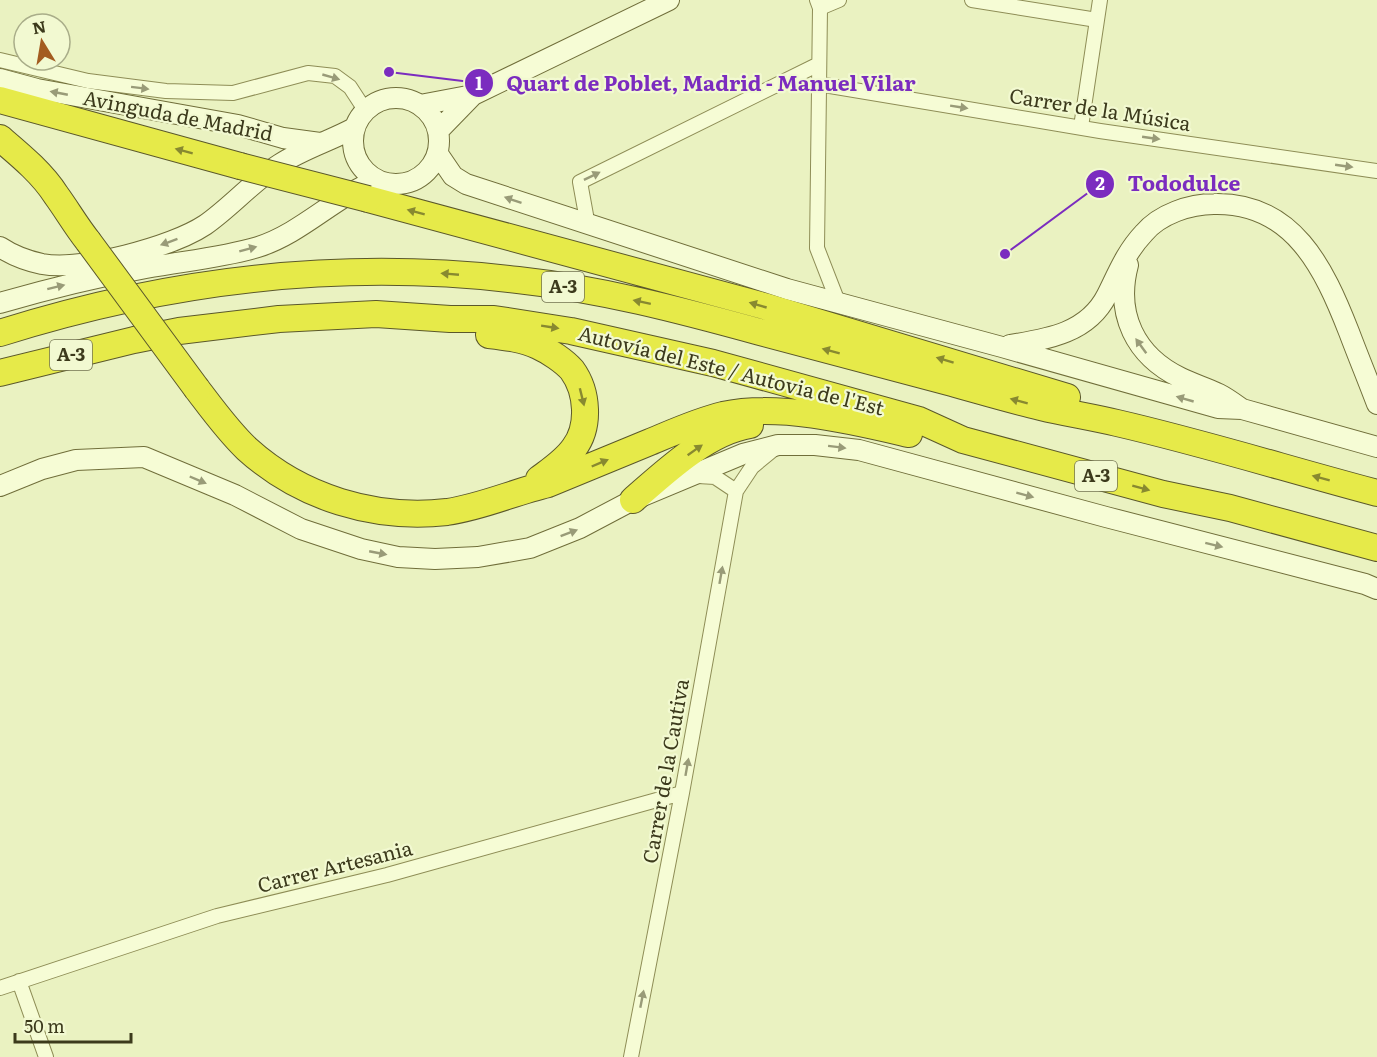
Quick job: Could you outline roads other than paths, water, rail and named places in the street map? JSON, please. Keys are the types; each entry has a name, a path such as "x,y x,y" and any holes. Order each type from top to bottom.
{"highway":[{"path":"0,100 240,166 372,190 1085,402 1118,423"},
{"path":"0,138 32,166 56,194 81,232 222,422 246,448 286,478 332,500 385,512 418,514 447,512 481,505 526,489 548,484 698,422 724,415 750,412 842,418 915,436 925,442"},
{"path":"0,154 81,232"},
{"name":"A-3","path":"0,333 107,303 207,284 284,275 363,272 442,273 519,280 673,308 1040,407 1118,423 1377,493"},
{"name":"Autovía del Este / Autovia de l'Est","path":"0,373 134,340 221,325 279,319 376,314 450,319 494,319 571,330 713,363 919,420 963,440 1377,548"},
{"path":"450,319 485,334 517,339 539,346 572,371 582,392 586,413 581,434 574,448 562,462 526,489"},
{"path":"633,500 683,459 717,435 739,426 790,422 831,425 912,444 963,440"}],"street":[{"path":"420,105 473,95 669,0"},
{"path":"838,302 817,249 818,4 839,0"},
{"path":"972,0 1097,20"},
{"path":"1081,127 1100,0"},
{"name":"Avinguda de Madrid","path":"0,60 88,81 166,91 233,93 308,74 334,76 350,87 365,110"},
{"path":"588,226 580,182 819,64"},
{"name":"Avinguda de Madrid","path":"0,79 37,88 238,125 283,138 323,143"},
{"name":"Carrer de la Música","path":"818,84 1081,127 1377,171"},
{"path":"438,131 473,95"},
{"path":"0,303 85,280 228,255 259,246 285,236 356,190 372,190 388,185 416,182 433,166 438,154 438,131 432,116 420,105 405,97 382,100 365,110 354,128 353,142 356,155 372,190"},
{"path":"0,247 26,260 57,265 78,264 154,247 182,237 204,225 278,165 354,128"},
{"path":"438,154 453,176 466,184 588,226 788,289 1218,408 1242,409 1372,443"},
{"path":"1002,347 1041,341 1083,324 1096,312 1118,270 1145,231 1181,210 1204,204 1227,203 1250,208 1272,217 1289,229 1305,246 1322,272 1337,302 1374,397"},
{"path":"1134,245 1124,280 1124,305 1129,326 1140,346 1154,362 1180,378 1220,394 1242,409"},
{"path":"689,476 715,477 736,491 752,467 778,445"},
{"path":"0,486 42,469 76,460 144,457 235,495 301,529 361,549 398,557 435,559 478,557 530,548 580,528 633,500 743,453 778,445 815,445 859,450 1371,586"},
{"name":"Carrer de la Cautiva","path":"632,1057 736,491"},
{"name":"Carrer Artesania","path":"0,988 217,916 398,872 682,793"},
{"path":"19,981 46,1057"}],"place":[{"name":"Quart de Poblet, Madrid - Manuel Vilar","path":"389,72"},
{"name":"Tododulce","path":"1005,254"}]}
